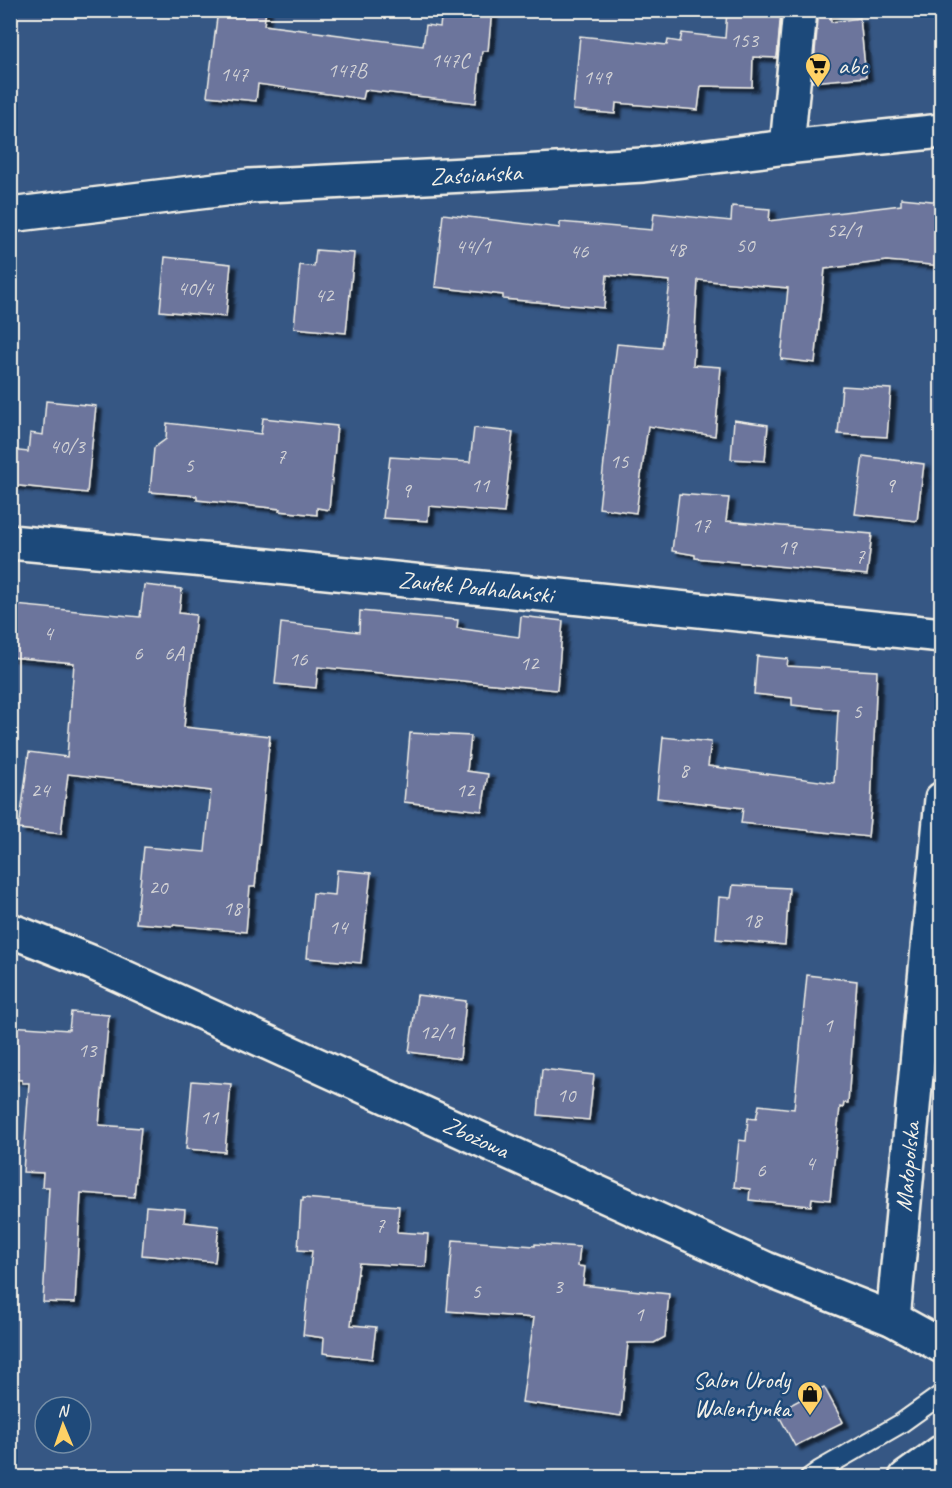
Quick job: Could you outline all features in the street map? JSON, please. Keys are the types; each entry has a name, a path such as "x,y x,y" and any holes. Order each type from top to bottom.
{"main road":[{"path":"788,147 800,10"},
{"name":"Zaściańska","path":"10,215 249,186 642,165 942,131"},
{"name":"Zaułek Podhalański","path":"10,542 942,635"},
{"name":"Małopolska","path":"893,1318 942,799"},
{"name":"Zbożowa","path":"10,930 93,963 766,1269 893,1318 942,1346"},
{"path":"906,1478 942,1452"}],"lane":[{"path":"809,1478 900,1424 942,1394"}],"building":[{"path":"218,10 266,10 264,25 423,46 426,25 440,27 442,10 492,10 488,51 482,51 476,103 365,90 363,99 258,84 256,101 207,96"},
{"path":"727,10 781,10 777,58 753,57 752,87 701,86 698,110 616,103 615,114 573,110 580,36 667,45 668,40 680,42 682,33 725,38"},
{"path":"819,10 831,10 831,22 860,18 866,77 812,82"},
{"path":"901,198 942,202 942,266 887,261 825,269 815,363 781,359 788,288 698,280 693,365 721,367 715,436 648,426 636,513 599,508 617,344 662,348 670,281 607,275 604,308 503,299 503,295 435,287 443,214 560,228 560,222 652,230 654,213 731,221 732,206 770,209 769,221 901,205"},
{"path":"316,250 354,253 346,333 294,328 300,265 314,267"},
{"path":"165,257 231,264 226,317 160,311"},
{"path":"842,386 891,389 887,437 838,434"},
{"path":"46,401 96,406 87,493 10,485 10,450 28,452 30,433 43,435"},
{"path":"263,418 337,426 329,510 317,508 317,515 197,500 197,496 150,492 154,448 166,439 167,423 261,434"},
{"path":"734,420 768,425 765,461 731,459"},
{"path":"474,428 513,432 504,513 429,506 428,521 383,518 390,457 470,462"},
{"path":"863,456 924,464 917,521 855,514"},
{"path":"679,494 729,498 726,521 872,534 867,575 695,558 695,555 672,551"},
{"path":"144,585 182,589 179,613 196,615 184,727 270,736 255,887 250,887 246,932 136,923 144,847 205,852 211,791 68,774 61,834 19,829 29,752 67,757 74,663 10,657 15,605 140,617"},
{"path":"360,611 458,620 457,628 519,637 521,616 563,621 557,690 318,667 316,688 275,684 281,623 359,632"},
{"path":"757,656 788,659 787,666 877,671 868,837 741,823 743,808 657,798 663,737 711,742 708,766 834,783 838,710 792,705 792,698 754,694"},
{"path":"410,733 471,736 467,771 488,774 482,811 404,802"},
{"path":"337,870 371,873 361,963 307,958 313,893 335,895"},
{"path":"733,885 789,888 785,945 716,939 719,897 731,898"},
{"path":"807,975 857,981 848,1103 844,1103 843,1108 840,1107 830,1200 812,1198 811,1206 749,1200 750,1189 734,1187 739,1140 746,1141 748,1118 756,1119 759,1105 794,1109"},
{"path":"417,995 466,1001 460,1059 409,1052"},
{"path":"71,1012 109,1015 99,1125 141,1128 134,1197 81,1193 75,1303 43,1302 49,1187 42,1187 43,1173 23,1172 29,1083 10,1079 10,1026 69,1030"},
{"path":"542,1069 594,1075 589,1120 538,1115"},
{"path":"192,1081 231,1084 225,1152 186,1149"},
{"path":"303,1198 399,1206 397,1232 428,1234 426,1267 359,1263 351,1325 376,1327 372,1359 323,1353 324,1338 303,1335 312,1251 298,1250"},
{"path":"146,1206 185,1209 184,1222 219,1226 215,1262 142,1255"},
{"path":"453,1240 580,1247 578,1266 585,1267 583,1285 669,1294 665,1337 654,1343 628,1343 621,1416 522,1402 534,1318 447,1311"},
{"name":"Salon Urody Walentynka","path":"824,1387 843,1422 795,1446 777,1412"}],"place":[{"name":"abc","path":"818,89"},
{"name":"Salon Urody Walentynka","path":"810,1417"}]}
